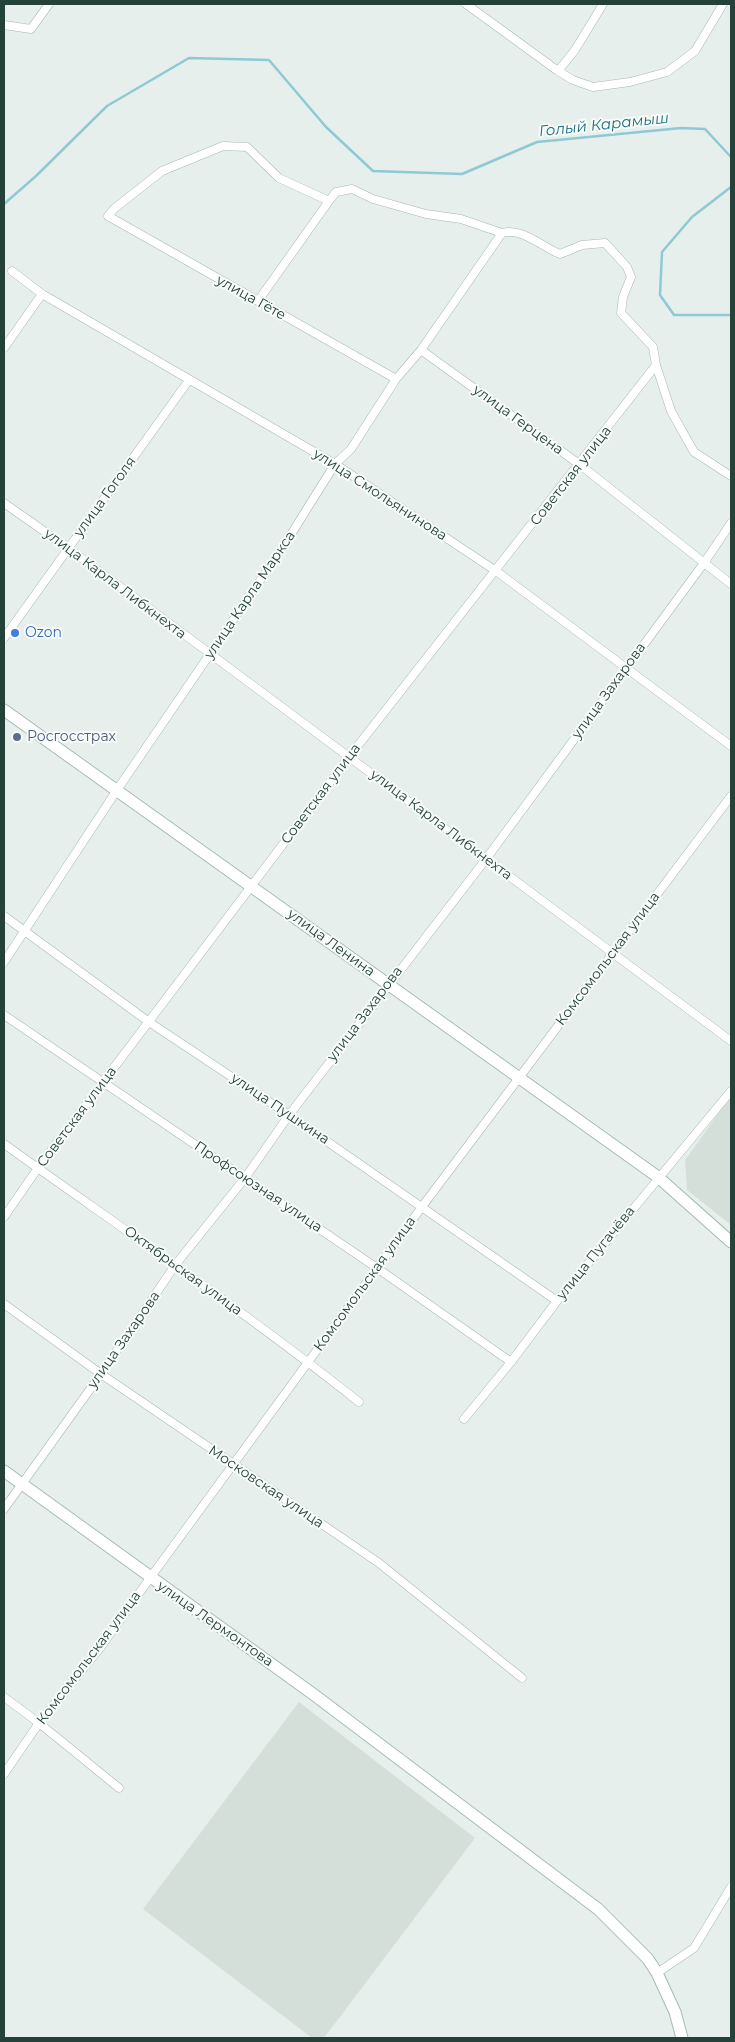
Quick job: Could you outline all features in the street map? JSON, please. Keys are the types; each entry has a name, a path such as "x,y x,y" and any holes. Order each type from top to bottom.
{"street":[{"path":"4,25 31,29 49,4"},
{"path":"466,4 558,71 573,80 594,87 630,82 667,72 695,52 723,4"},
{"path":"558,71 575,50 602,4"},
{"name":"улица Гёте","path":"329,201 279,178 247,147 223,146 162,171 108,216 396,379"},
{"path":"258,301 336,192 352,189 374,199 426,214 461,219 502,233 508,231 526,236 560,254 582,245 606,243 627,267 631,277 622,297 621,313 653,347 656,365 671,411 694,452 731,476"},
{"name":"улица Карла Маркса","path":"4,962 117,790 285,544 335,464 351,449 396,379 421,350 502,233"},
{"name":"улица Смольянинова","path":"12,271 42,294 335,464 496,571 731,746"},
{"path":"4,348 42,294"},
{"name":"улица Герцена","path":"421,350 579,464 731,584"},
{"name":"Советская улица","path":"4,1217 38,1168 349,757 656,365"},
{"name":"улица Гоголя","path":"4,638 189,380"},
{"name":"улица Карла Либкнехта","path":"4,503 68,548 209,655 614,952 731,1041"},
{"name":"улица Захарова","path":"4,1509 101,1374 176,1264 245,1178 289,1115 486,859 704,563 731,523"},
{"name":"улица Ленина","path":"4,710 658,1177 731,1242"},
{"name":"Комсомольская улица","path":"4,1774 39,1723 100,1648 421,1208 731,796"},
{"name":"улица Пушкина","path":"4,916 149,1022 289,1115 557,1301"},
{"name":"Профсоюзная улица","path":"4,1015 377,1268 511,1362"},
{"name":"улица Пугачёва","path":"464,1419 511,1362 557,1301 731,1091"},
{"name":"Октябрьская улица","path":"4,1144 176,1264 359,1402"},
{"name":"Московская улица","path":"4,1304 101,1374 379,1563 522,1678"},
{"name":"улица Лермонтова","path":"4,1471 313,1694 598,1909 648,1959 657,1973 675,2012 682,2038"},
{"path":"4,1697 119,1788"},
{"path":"657,1973 694,1948 731,1887"}],"shaded area":[{"path":"731,1096 731,1225 687,1190 685,1160"},
{"path":"299,1702 475,1838 324,2038 312,2038 143,1909"}],"waterway":[{"name":"Голый Карамыш","path":"4,204 36,176 107,106 189,58 269,60 326,127 373,171 462,174 537,142 681,128 705,129 731,157"},
{"name":"Голый Карамыш","path":"731,187 692,217 662,252 660,295 674,315 731,315"}],"place":[{"name":"Ozon","path":"15,633"},
{"name":"Росгосстрах","path":"17,737"}]}
